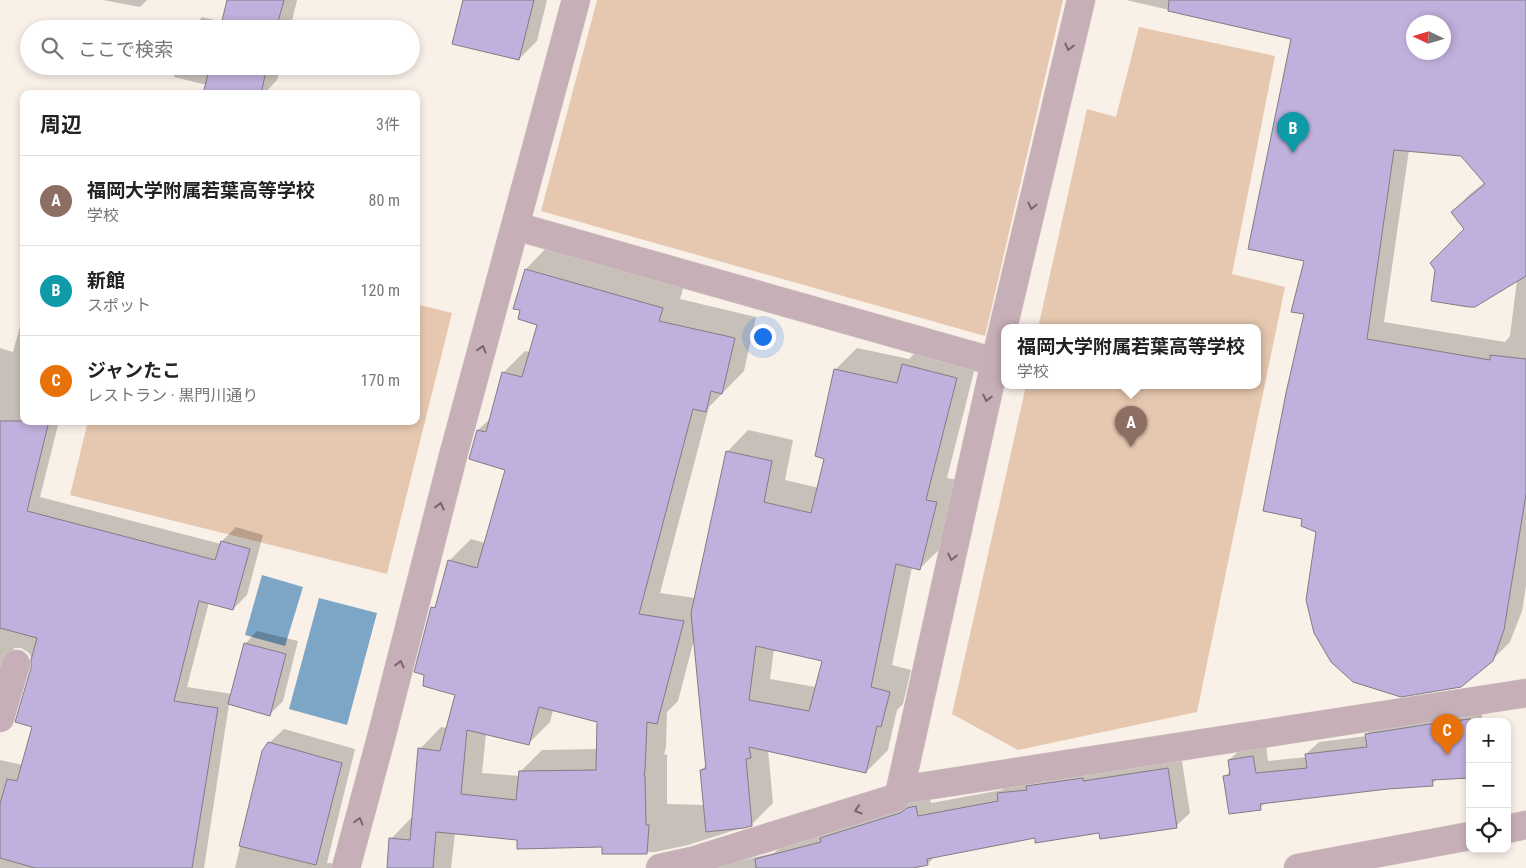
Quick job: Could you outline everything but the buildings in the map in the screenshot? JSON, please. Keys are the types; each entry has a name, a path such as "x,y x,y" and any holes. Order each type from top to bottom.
{"street":[{"path":"346,868 453,456 576,0"},
{"path":"1004,324 1081,0"},
{"path":"515,226 995,362"},
{"path":"660,868 701,858 895,798 900,790 1001,337"},
{"path":"0,718 16,664"},
{"path":"900,790 1526,693"},
{"path":"1511,828 1526,825"},
{"path":"1298,868 1395,859 1466,837"}],"shaded area":[{"path":"597,0 1063,0 985,336 541,211"},
{"path":"1139,27 1275,56 1232,274 1285,287 1197,712 1018,750 952,714 1025,389 1261,389 1261,324 1039,324 1087,109 1116,117"},
{"path":"420,305 452,313 387,574 70,495 87,425 420,425"}],"water":[{"path":"262,575 303,587 285,646 245,635"},
{"path":"319,598 377,613 347,725 289,709"}],"place":[{"name":"新館","path":"1293,153"},
{"name":"福岡大学附属若葉高等学校","path":"1131,447"},
{"name":"ジャンたこ","path":"1447,755"}]}
